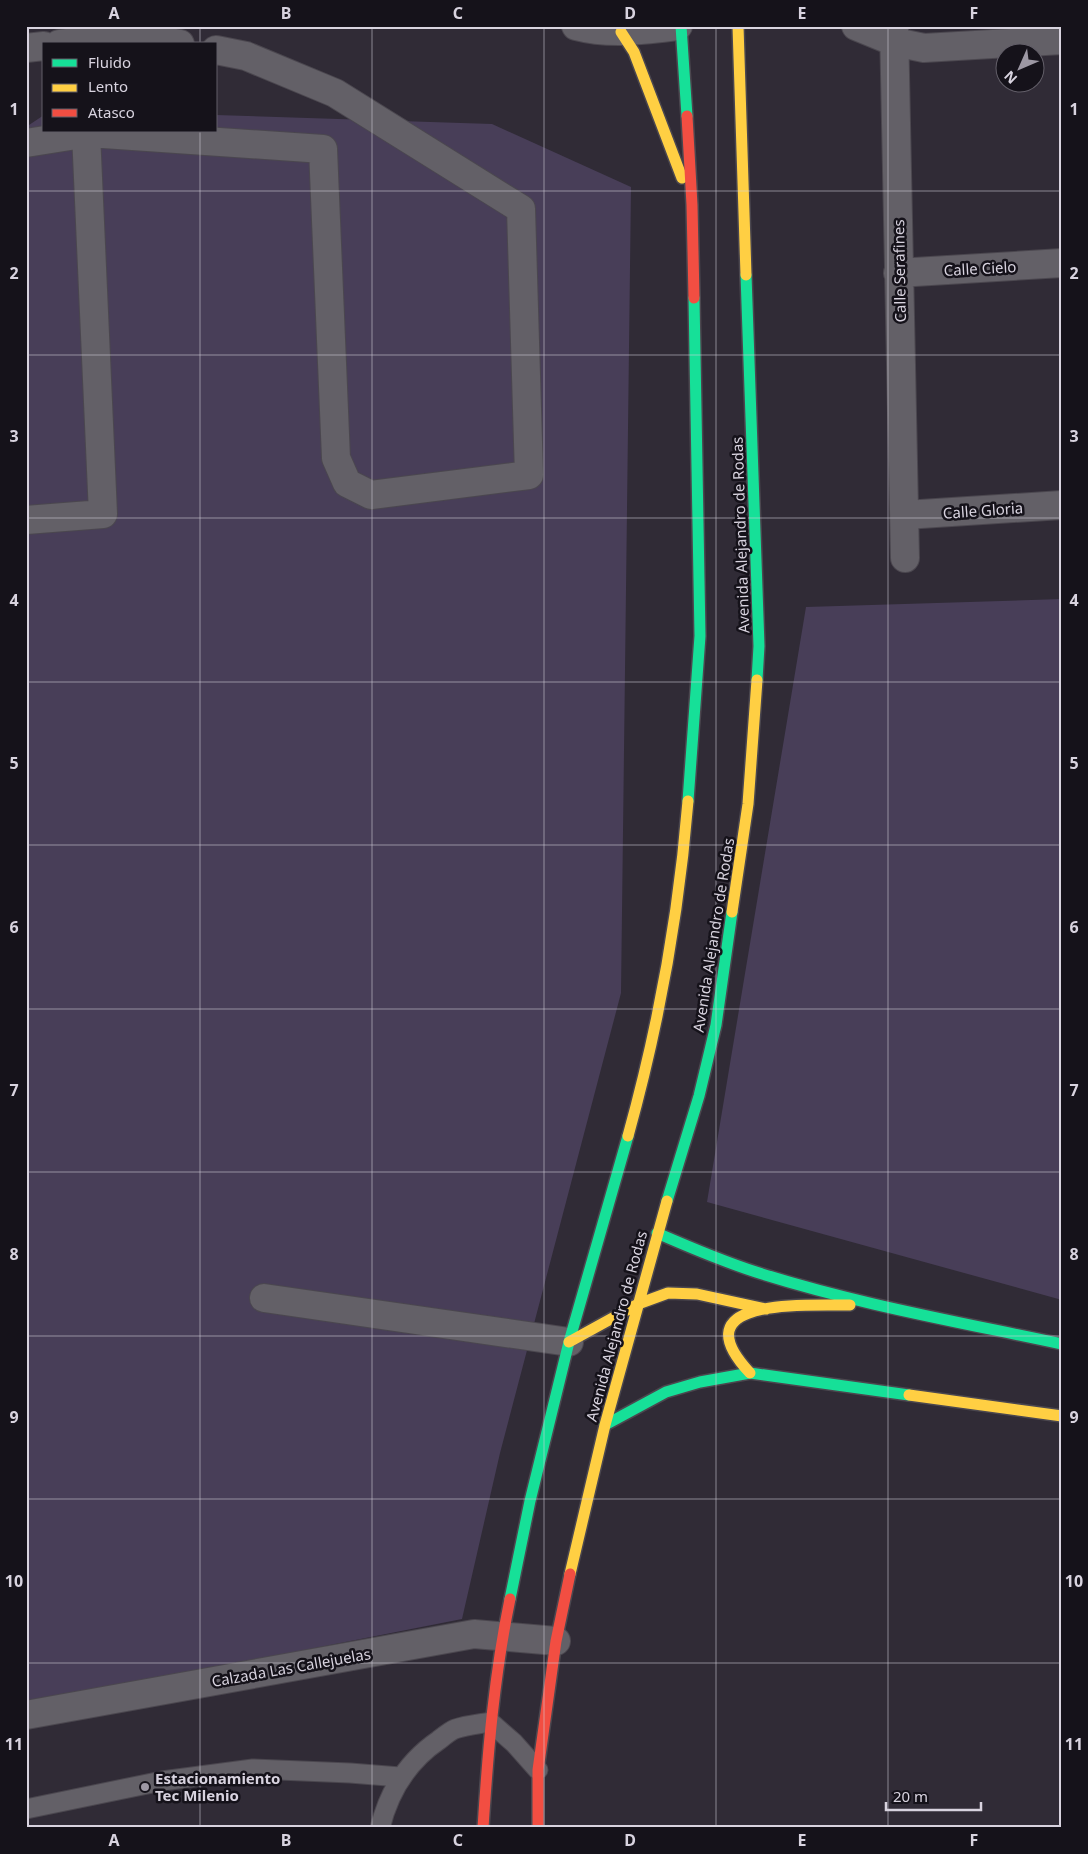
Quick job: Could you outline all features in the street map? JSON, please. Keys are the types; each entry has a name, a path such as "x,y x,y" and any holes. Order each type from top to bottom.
{"street":[{"path":"483,1828 490,1722 502,1636 530,1501 569,1342 639,1096 661,1003 685,838 700,636 692,205 680,26 621,32 588,30 576,26"},
{"name":"Avenida Alejandro de Rodas","path":"538,1828 538,1770 556,1641 605,1425 657,1233 699,1096 716,1024 748,804 758,656 738,26"},
{"path":"856,26 894,34 924,48 1062,40"},
{"path":"621,32 634,52 692,205"},
{"path":"73,42 128,34 170,42"},
{"name":"Calle Serafines","path":"894,34 905,558"},
{"path":"26,48 42,46"},
{"path":"26,143 86,133 323,149 336,458 347,483 371,495 529,476 521,209 335,93 246,56 218,50"},
{"path":"26,520 104,514 86,133"},
{"name":"Calle Cielo","path":"898,272 1062,263"},
{"name":"Calle Gloria","path":"905,515 1062,505"},
{"path":"657,1233 693,1250 740,1268 871,1304 1062,1344"},
{"path":"264,1298 569,1342 638,1304 668,1293 696,1294 766,1309"},
{"path":"750,1373 736,1357 729,1344 732,1324 741,1315 766,1309 871,1304"},
{"path":"605,1425 666,1392 700,1382 750,1373 1062,1416"},
{"name":"Calzada Las Callejuelas","path":"26,1715 474,1634 556,1641"}],"lane":[{"path":"380,1828 385,1808 400,1777 428,1747 454,1729 490,1722 514,1743 538,1770"},
{"path":"26,1809 162,1781 253,1769 400,1777"}],"shaded area":[{"path":"218,115 492,124 631,187 621,993 500,1453 462,1619 26,1705 26,127 42,116 42,132 218,132"},
{"path":"1062,599 1062,1300 707,1202 806,607"}],"traffic: fast":[{"path":"681,26 687,116"},
{"path":"746,275 759,646 757,680"},
{"path":"688,801 700,636 694,298"},
{"path":"667,1201 699,1096 716,1025 732,912"},
{"path":"510,1599 530,1501 569,1342 628,1136"},
{"path":"657,1233 693,1249 756,1272 832,1294 1062,1344"},
{"path":"605,1425 666,1392 700,1382 750,1373 909,1395"}],"traffic: slow":[{"path":"738,26 746,275"},
{"path":"621,32 634,52 682,178"},
{"path":"732,912 748,804 757,680"},
{"path":"628,1136 649,1054 666,970 679,885 688,801"},
{"path":"570,1574 605,1425 667,1201"},
{"path":"569,1342 638,1304 668,1293 697,1294 766,1309"},
{"path":"750,1373 732,1348 729,1330 739,1318 757,1310 780,1307 850,1305"},
{"path":"909,1395 1062,1416"}],"traffic: jam":[{"path":"687,116 692,205 694,298"},
{"path":"538,1828 538,1770 556,1641 570,1574"},
{"path":"483,1828 492,1713 510,1599"}],"place":[{"name":"Estacionamiento Tec Milenio","path":"145,1787"}]}
